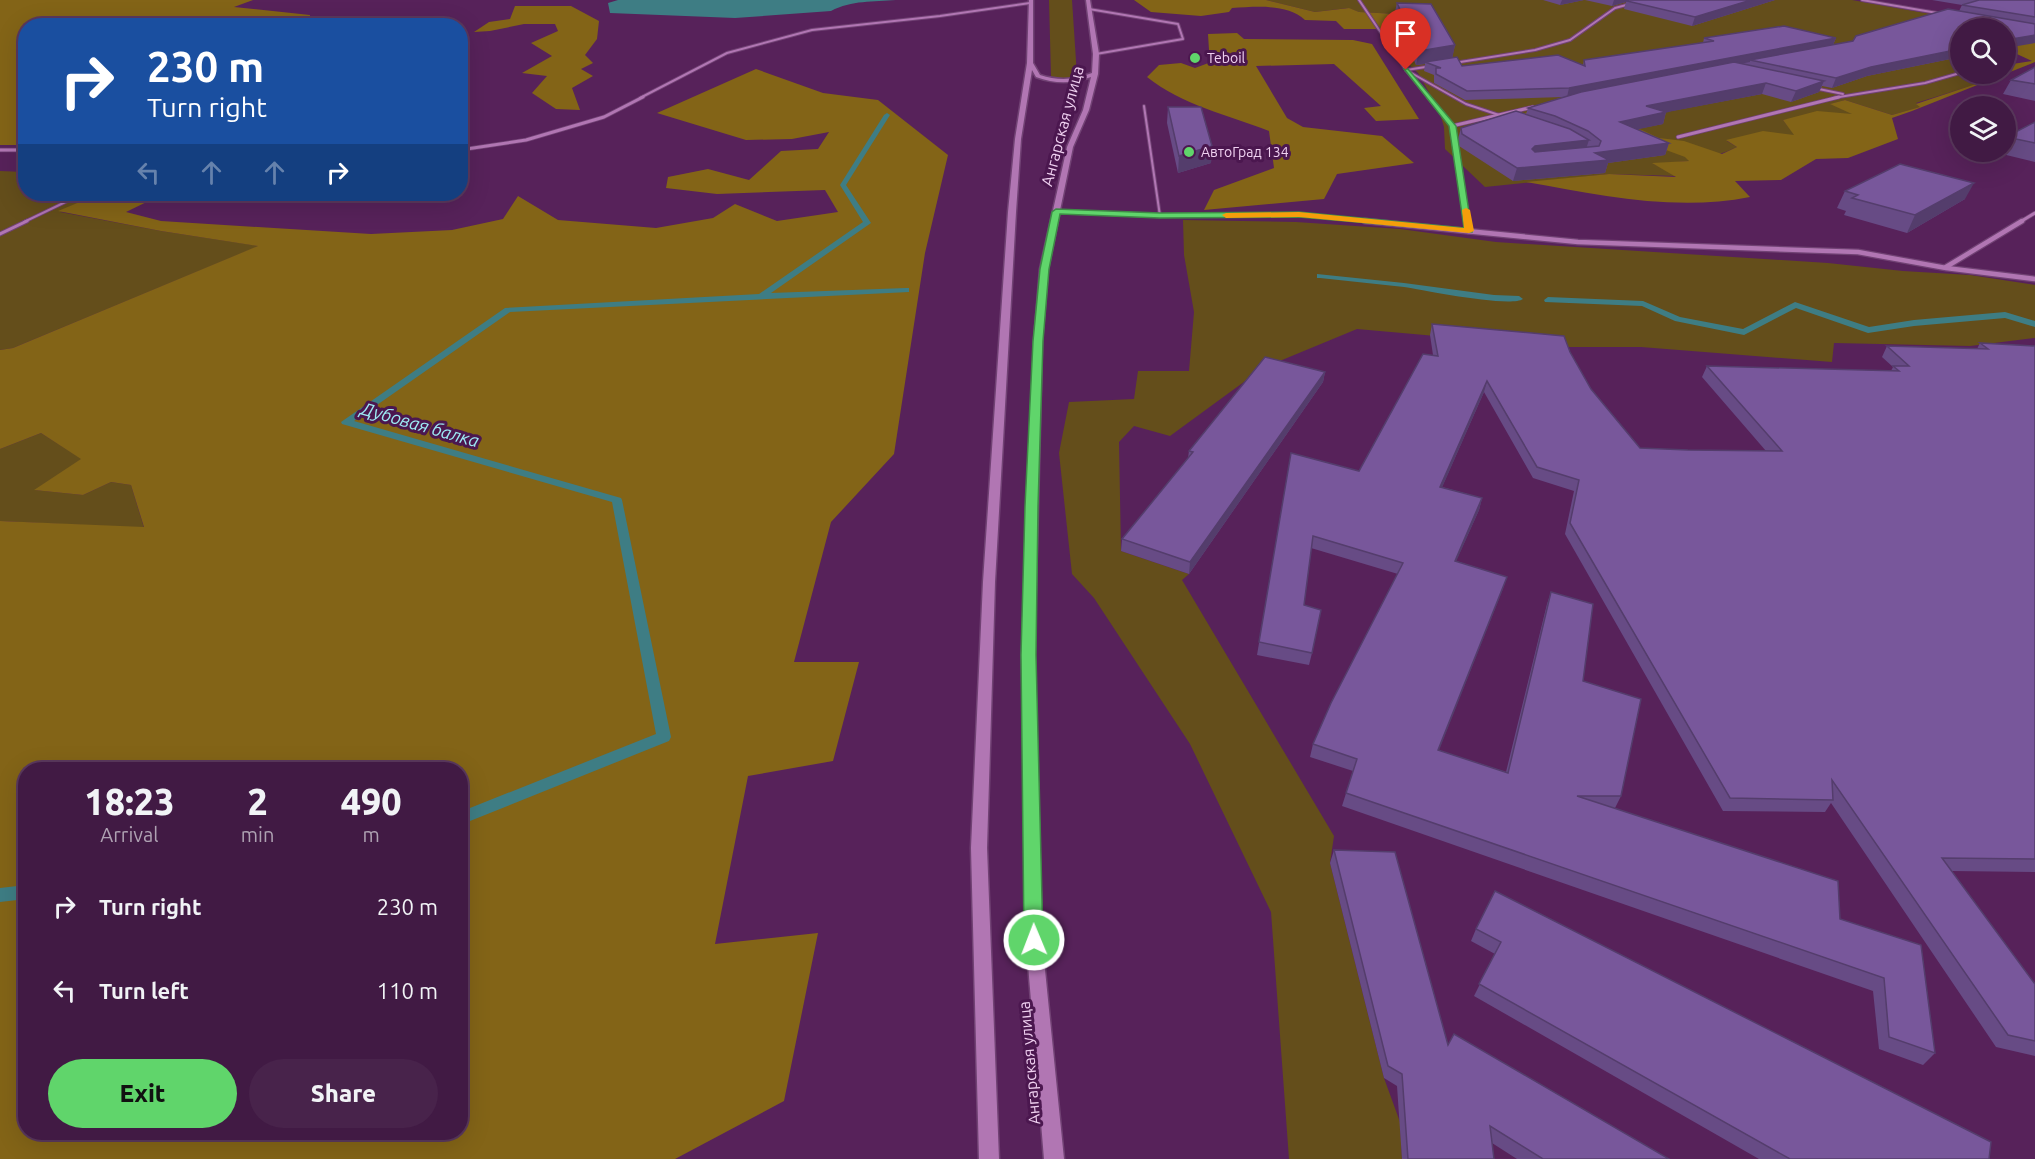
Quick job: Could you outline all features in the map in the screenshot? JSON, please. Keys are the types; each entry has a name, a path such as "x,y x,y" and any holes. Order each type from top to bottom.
{"main road":[{"name":"Ангарская улица","path":"1054,1159 1034,940 1028,655 1038,341 1044,269 1070,147 1086,110 1095,74 1096,54 1088,0"},
{"name":"Ангарская улица","path":"989,1159 979,848 981,790 989,582 1012,212 1018,139 1030,63 1031,2"},
{"path":"1030,63 1038,75 1057,81 1074,81 1095,74"}],"street":[{"path":"1359,0 1406,70 1452,126 1469,231"},
{"path":"1453,63 1535,50 1570,40 1615,8 1645,0"},
{"path":"1862,0 1942,14"},
{"path":"468,149 526,141 604,117 727,53 812,30 1031,2"},
{"path":"1406,70 1441,65"},
{"path":"1678,137 1846,95 1925,83 1950,76"},
{"path":"1803,86 1846,95"},
{"path":"1452,126 1542,105"},
{"path":"0,150 18,150"},
{"path":"1056,212 1160,216 1299,214 1578,242 1858,252 1946,268 2035,279"},
{"path":"1946,268 2035,213"}],"lane":[{"path":"1089,9 1178,24 1183,39 1096,54"},
{"path":"1406,70 1466,104 1505,117"},
{"path":"1144,106 1160,216"},
{"path":"0,234 68,201"}],"shaded area":[{"path":"0,0 253,0 234,7 310,15 310,18 18,18 18,145 0,145"},
{"path":"618,0 896,0 855,3 831,11 735,18 610,13 608,3"},
{"path":"1049,0 1072,0 1077,76 1071,79 1051,76"},
{"path":"1134,0 1266,0 1315,12 1349,8 1359,12 1397,14 1410,25 1400,29 1344,29 1336,21 1305,20 1289,11 1270,7 1232,8 1229,12 1201,16 1151,12"},
{"path":"1266,0 1852,0 1953,18 1950,18 1950,84 1977,84 1916,103 1921,107 1892,115 1845,100 1831,104 1855,114 1783,120 1795,135 1727,141 1737,147 1707,158 1654,164 1678,176 1609,174 1485,187 1445,149 1444,127 1439,110 1418,73 1406,62 1388,29 1400,29 1397,14 1359,12 1348,8 1315,12"},
{"path":"515,6 571,6 599,21 597,39 585,55 593,63 581,69 593,76 572,88 580,110 556,109 532,93 547,76 522,73 552,56 531,43 558,31 555,24 524,24 474,32 489,22 510,19"},
{"path":"1237,33 1244,39 1353,40 1372,44 1419,119 1376,121 1364,108 1381,106 1334,64 1256,66 1287,118 1303,127 1382,136 1414,163 1337,174 1324,199 1204,210 1214,190 1274,168 1269,131 1190,102 1147,77 1159,65 1181,63 1195,68 1222,58 1209,50 1208,34"},
{"path":"2016,41 2035,43 2035,62 2016,70 2016,63 2032,61 2016,54"},
{"path":"756,69 823,93 878,100 948,155 925,253 894,454 831,522 794,662 859,662 833,761 748,776 715,944 818,933 784,1101 675,1159 0,1159 0,521 144,527 131,485 111,482 83,495 34,490 81,459 41,433 0,449 0,350 13,348 258,246 161,231 58,211 82,201 149,201 126,212 161,221 371,234 452,230 503,219 518,196 558,220 656,228 713,218 735,204 777,221 838,212 825,190 717,194 666,188 668,177 708,169 749,180 781,151 818,149 829,132 792,139 746,140 657,113"},
{"path":"1980,84 1892,118 1898,139 1848,158 1816,159 1781,180 1735,181 1750,197 1694,203 1638,200 1526,182 1609,174 1676,177 1652,163 1689,161 1685,157 1639,140 1512,115 1561,107 1642,130 1659,138 1684,141 1722,154 1737,147 1726,140 1763,131 1794,135 1783,120 1817,111 1852,114 1830,104 1845,100 1892,115 1920,107 1916,104"},
{"path":"0,171 18,172 18,201 84,201 60,212 259,246 13,348 0,350"},
{"path":"1183,220 1296,222 1400,229 1496,242 1828,263 1970,275 2035,285 2035,338 1970,346 1834,343 1832,362 1641,347 1561,347 1357,329 1263,368 1170,436 1134,426 1119,442 1121,551 1189,574 1182,580 1334,836 1330,863 1384,1078 1400,1122 1402,1159 1289,1159 1271,912 1190,744 1094,598 1072,574 1059,453 1069,402 1134,399 1138,371 1189,371 1194,312 1184,255"},
{"path":"41,433 82,459 35,490 83,495 111,482 131,485 144,528 0,521 0,449"}],"building":[{"path":"1751,0 1695,17 1627,1"},
{"path":"1979,0 2035,0 2035,17 1962,5"},
{"path":"1397,3 1431,4 1455,45 1419,51"},
{"path":"1948,9 2000,18 1950,18 1950,51 1871,67 1836,78 1750,60 1853,41 1856,36"},
{"path":"2016,21 2035,24 2035,35 2016,38"},
{"path":"1784,26 1836,38 1569,88 1467,91 1436,74 1436,68 1441,68 1425,62 1457,57 1462,66 1558,55 1585,66 1584,60 1714,41 1704,38"},
{"path":"1734,62 1824,81 1796,91 1766,83 1646,106 1666,112 1620,122 1669,143 1595,153 1609,160 1517,168 1462,134 1461,128 1516,111 1570,129 1589,140 1535,146 1532,149 1535,152 1599,146 1601,141 1588,131 1555,116 1528,108 1581,92"},
{"path":"2035,67 2035,84 2016,81 2016,77"},
{"path":"1168,107 1201,107 1212,146 1179,156"},
{"path":"2035,122 2035,143 2016,139 2016,132"},
{"path":"1900,164 1974,183 1915,215 1852,198 1858,195 1845,191"},
{"path":"1432,324 1564,336 1570,352 1591,389 1640,448 1688,450 1782,451 1707,366 1899,371 1893,366 1909,366 1887,346 1988,349 1980,343 2035,346 2035,859 1942,858 2035,984 2035,1041 2008,1035 1832,780 1833,800 1730,798 1570,523 1579,480 1537,467 1487,381 1440,487 1482,498 1455,561 1507,577 1438,750 1508,773 1551,592 1593,604 1583,681 1641,699 1621,796 1577,796 1838,881 1840,919 1921,945 1935,1053 1889,1037 1884,978 1346,793 1357,759 1313,744 1331,703 1403,563 1313,536 1304,605 1321,610 1312,653 1259,642 1291,453 1359,471 1423,354 1438,356"},
{"path":"1265,357 1325,372 1190,562 1122,539 1193,452 1189,451"},
{"path":"1334,850 1395,852 1448,1045 1454,1034 1669,1159 1543,1159 1490,1126 1494,1159 1408,1159 1402,1074 1388,1066"},
{"path":"1495,891 1991,1142 1989,1159 1790,1159 1479,984 1501,942 1476,929"}],"waterway":[{"name":"Дубовая балка","path":"761,296 867,223 843,185 887,115"},
{"path":"1320,276 1494,298 1519,299"},
{"path":"761,296 906,290"},
{"name":"Дубовая балка","path":"468,816 664,737 617,500 346,422 508,310 761,296"},
{"path":"1548,300 1643,304 1678,319 1744,332 1795,305 1868,330 1914,323 2005,315 2035,324"},
{"name":"Дубовая балка","path":"0,895 18,893"}],"slow traffic":[{"path":"1226,215 1299,214 1469,231 1466,210"}],"place":[{"name":"Teboil","path":"1195,58"},
{"name":"АвтоГрад 134","path":"1189,152"}],"route":[{"path":"1034,940 1028,655 1032,506 1038,341 1044,269 1056,212 1160,216 1299,214 1469,231 1452,126 1406,70"}]}
